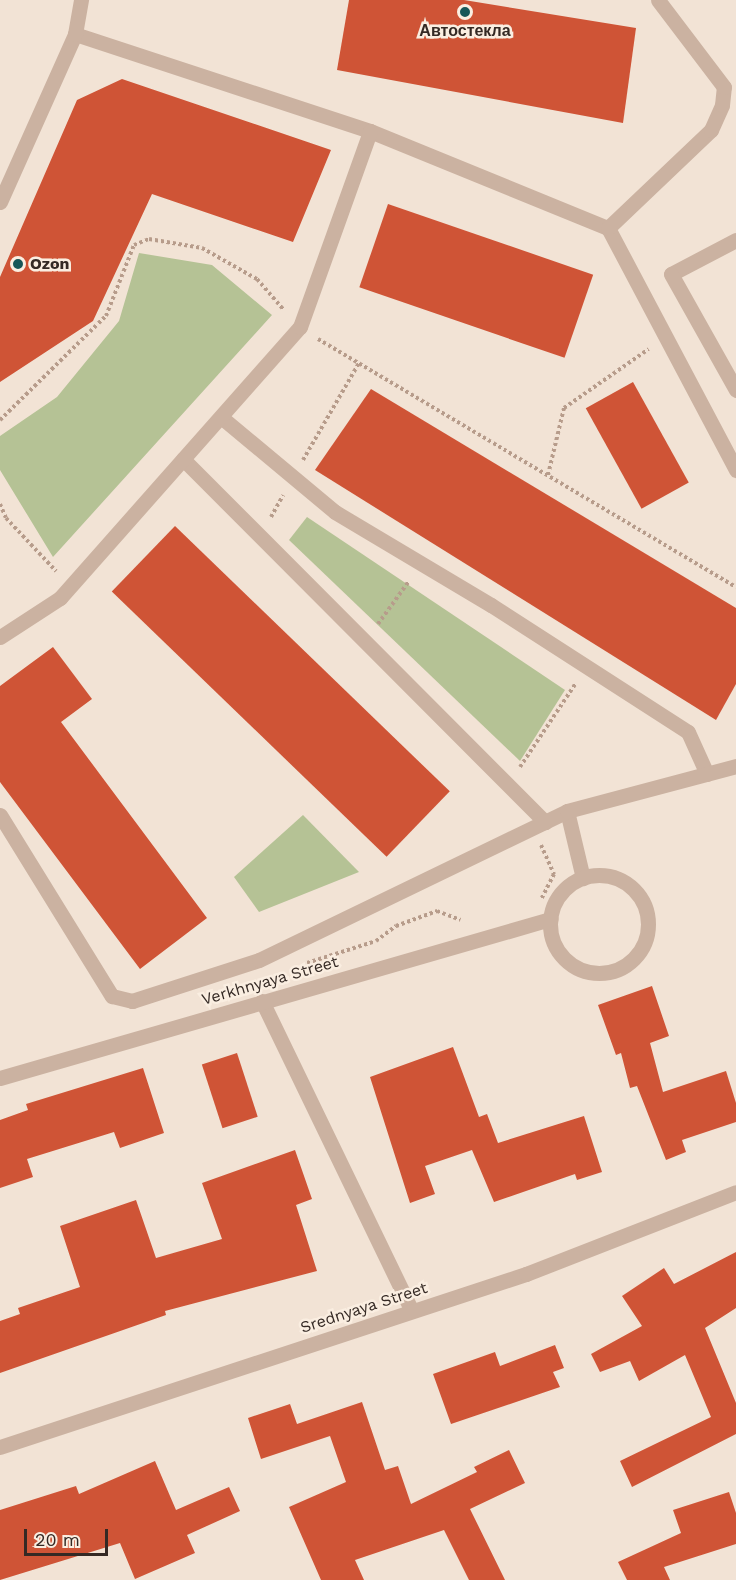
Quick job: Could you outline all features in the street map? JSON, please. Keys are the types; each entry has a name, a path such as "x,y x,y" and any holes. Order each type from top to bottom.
{"street":[{"path":"0,202 75,34 81,0"},
{"path":"608,228 711,130 722,105 724,87 658,0"},
{"path":"75,34 370,131 608,228 664,338 736,470"},
{"path":"0,637 71,587 300,327 370,131"},
{"path":"736,240 672,274 736,390"},
{"path":"221,417 335,512 421,563 688,732 707,774"},
{"path":"183,459 545,822"},
{"path":"0,815 112,996 132,1001 259,960 567,811 736,766"},
{"path":"567,811 583,878"},
{"path":"606,875 621,880 643,901 647,932 633,960 602,973 570,964 555,944 550,919 564,890 583,878 606,875"},
{"name":"Verkhnyaya Street","path":"0,1078 550,919"},
{"path":"262,1001 412,1311"},
{"name":"Srednyaya Street","path":"0,1447 526,1274 736,1192"}],"path":[{"path":"0,420 106,316 134,245 149,239 202,248 257,279 300,327 736,587"},
{"path":"548,475 564,408 664,338"},
{"path":"260,536 359,363"},
{"path":"0,504 6,518 71,587"},
{"path":"364,641 421,563"},
{"path":"508,786 586,666"}],"green space":[{"path":"139,253 212,265 272,315 53,557 0,470 0,436 57,397 119,321"},
{"path":"307,517 565,690 520,761 289,540"},
{"path":"303,815 359,872 259,912 234,877"}],"building":[{"path":"349,0 464,0 636,28 623,123 337,70"},
{"path":"122,79 331,150 293,242 152,194 93,321 0,382 0,277 77,100"},
{"path":"388,204 593,275 565,358 359,287"},
{"path":"633,382 689,483 642,509 586,408"},
{"path":"371,389 736,608 736,684 716,720 315,470"},
{"path":"175,526 450,791 387,857 112,591"},
{"path":"53,647 92,699 61,722 207,918 140,969 0,782 0,686"},
{"path":"652,986 669,1036 650,1043 663,1092 726,1071 736,1103 736,1122 682,1140 686,1152 666,1160 637,1086 630,1088 621,1053 616,1055 598,1005"},
{"path":"453,1047 479,1117 487,1114 498,1143 584,1116 602,1172 577,1180 575,1174 494,1202 472,1150 425,1166 435,1194 410,1203 370,1077"},
{"path":"237,1053 258,1117 223,1128 202,1064"},
{"path":"143,1068 164,1133 120,1148 114,1132 27,1159 33,1177 0,1188 0,1120 28,1110 26,1104"},
{"path":"295,1150 312,1199 296,1205 317,1271 165,1311 166,1315 0,1373 0,1321 20,1314 18,1308 80,1287 60,1226 136,1200 156,1258 222,1239 202,1183"},
{"path":"736,1252 736,1308 705,1328 736,1403 736,1434 632,1487 620,1461 711,1417 685,1355 639,1381 630,1361 600,1372 591,1354 642,1326 622,1296 664,1268 674,1284"},
{"path":"555,1345 564,1368 553,1372 560,1387 451,1424 433,1374 495,1352 500,1366"},
{"path":"362,1402 385,1470 398,1466 411,1504 477,1472 474,1467 509,1450 525,1483 470,1509 505,1580 469,1580 444,1530 355,1560 364,1580 321,1580 289,1507 346,1482 330,1436 261,1459 248,1418 290,1404 297,1424"},
{"path":"155,1461 176,1510 229,1487 240,1511 187,1535 195,1553 135,1579 120,1543 0,1580 0,1510 76,1486 79,1494"},
{"path":"729,1492 736,1513 736,1544 664,1567 670,1580 627,1580 618,1562 681,1533 673,1510"}],"place":[{"name":"Автостекла","path":"465,12"},
{"name":"Ozon","path":"18,264"}]}
